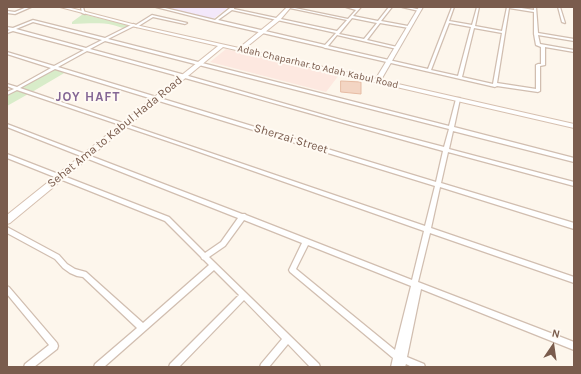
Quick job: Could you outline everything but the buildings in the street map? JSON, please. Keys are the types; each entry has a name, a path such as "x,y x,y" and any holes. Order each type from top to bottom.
{"main road":[{"name":"Adah Chaparhar to Adah Kabul Road","path":"62,7 135,26 378,80 574,126"},
{"path":"241,49 278,19 288,7"},
{"name":"Sehat Ama to Kabul Hada Road","path":"7,220 222,45"}],"street":[{"path":"7,12 15,13 30,7"},
{"path":"82,7 84,13"},
{"path":"157,7 495,86 495,84 538,91 538,65 543,65 543,46"},
{"path":"288,7 408,27"},
{"path":"347,7 359,8"},
{"path":"366,40 391,7"},
{"path":"378,80 420,9 403,7"},
{"path":"428,71 453,7"},
{"path":"460,78 478,7"},
{"path":"495,84 509,7 535,9 538,45 574,51"},
{"path":"559,7 564,22"},
{"path":"215,21 233,8 396,48"},
{"path":"325,47 359,8"},
{"path":"7,94 87,49 135,26 152,16 184,23"},
{"path":"7,32 33,21 574,160"},
{"path":"447,22 504,32"},
{"path":"7,28 184,76 339,121 574,184"},
{"path":"536,34 574,40"},
{"name":"Sherzai Street","path":"7,53 574,226"},
{"path":"7,85 125,124 574,280"},
{"path":"395,367 400,357 459,99"},
{"path":"7,125 574,346"},
{"path":"7,156 59,178 167,219 316,367"},
{"path":"204,257 223,244 243,216"},
{"path":"7,230 57,257 60,262 80,274 84,274 143,328"},
{"path":"306,242 292,270 400,357 421,367"},
{"path":"98,367 213,266"},
{"path":"8,295 54,346 28,367"},
{"path":"173,367 244,295"},
{"path":"264,367 287,339"},
{"path":"400,357 401,367"}],"shaded area":[{"path":"164,7 229,7 213,19"},
{"path":"226,49 339,75 326,92 210,62"}],"green space":[{"path":"83,14 131,26 124,28 113,25 92,23 72,24 72,22"},
{"path":"55,68 66,72 32,92 21,88"},
{"path":"18,89 30,93 7,106 7,95"}],"district":[{"name":"JOY HAFT","path":"88,97"}]}
